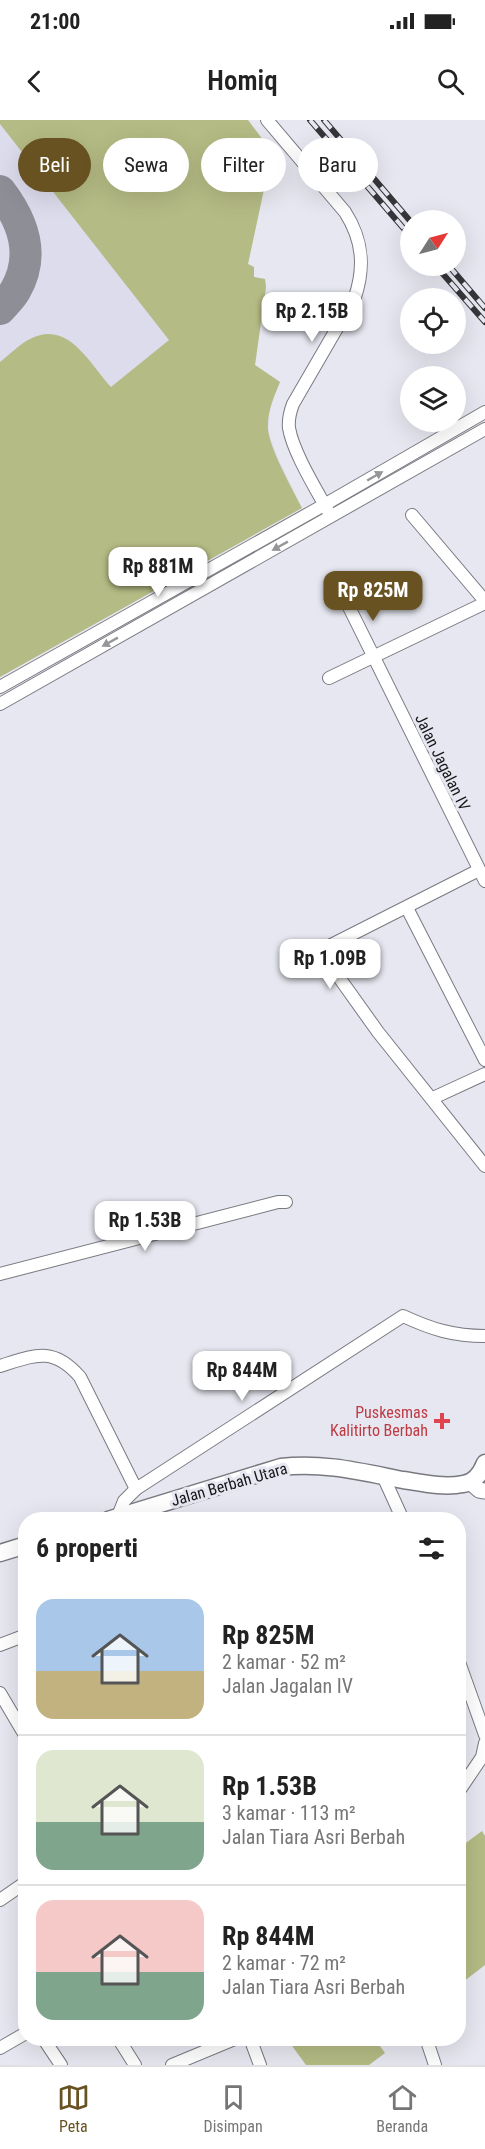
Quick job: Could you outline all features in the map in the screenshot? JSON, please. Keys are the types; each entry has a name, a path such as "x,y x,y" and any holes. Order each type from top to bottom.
{"main road":[{"path":"470,1482 481,1471 485,1463"},
{"name":"Jalan Berbah Utara","path":"133,1512 281,1467 320,1466 353,1469 425,1484 463,1485 470,1482"},
{"path":"0,1553 18,1547"}],"street":[{"path":"267,120 345,212 354,226 359,242 362,262 361,279 355,297 293,404 290,415 289,426 295,448 331,518"},
{"path":"0,687 485,412"},
{"path":"0,704 485,429"},
{"path":"329,678 485,602 412,516"},
{"name":"Jalan Jagalan IV","path":"346,601 482,876"},
{"path":"77,643 79,659"},
{"path":"482,876 407,908 331,945 326,955 328,962 378,1032 433,1098 485,1167"},
{"path":"407,908 485,1060"},
{"path":"433,1098 485,1074"},
{"path":"0,1275 278,1202 286,1202"},
{"path":"117,1512 136,1489 403,1316 430,1328 460,1336 485,1336"},
{"path":"0,1366 31,1356 61,1358 69,1364 85,1386 136,1489"},
{"path":"383,1476 399,1512"},
{"path":"470,1482 478,1490 485,1491"},
{"path":"0,1645 18,1638"},
{"path":"466,1682 485,1735"},
{"path":"0,1693 18,1723"},
{"path":"466,1781 482,1757 485,1743"},
{"path":"0,1900 18,1888"},
{"path":"0,2048 18,2038"},
{"path":"48,2046 61,2065"},
{"path":"123,2046 135,2065"},
{"path":"172,2065 218,2046"},
{"path":"253,2046 260,2065"},
{"path":"429,2046 435,2065"}],"shaded area":[{"path":"0,120 248,120 262,138 201,138 201,192 263,192 248,264 254,267 254,277 265,279 266,287 255,365 280,382 271,404 268,430 277,456 302,508 0,677"}],"green space":[{"path":"0,120 248,120 262,138 201,138 201,192 263,192 248,264 254,267 254,277 265,279 266,287 255,365 280,382 270,410 269,436 302,508 0,677 0,362 30,339 43,334 56,335 76,346 111,387 169,340 53,192 91,192 91,138 18,138 18,147 0,124"},
{"path":"482,1831 485,1836 485,1965 466,1980 466,1843"},
{"path":"292,2046 380,2046 385,2053 369,2065 306,2065"}],"taxiway":[{"path":"0,191 15,214 26,251 21,278 13,294 0,309"}],"railway":[{"path":"310,120 400,224"},
{"path":"324,120 401,210"},
{"path":"445,276 485,322"},
{"path":"458,276 485,308"}],"place":[{"name":"Puskesmas Kalitirto Berbah","path":"442,1421"}]}
